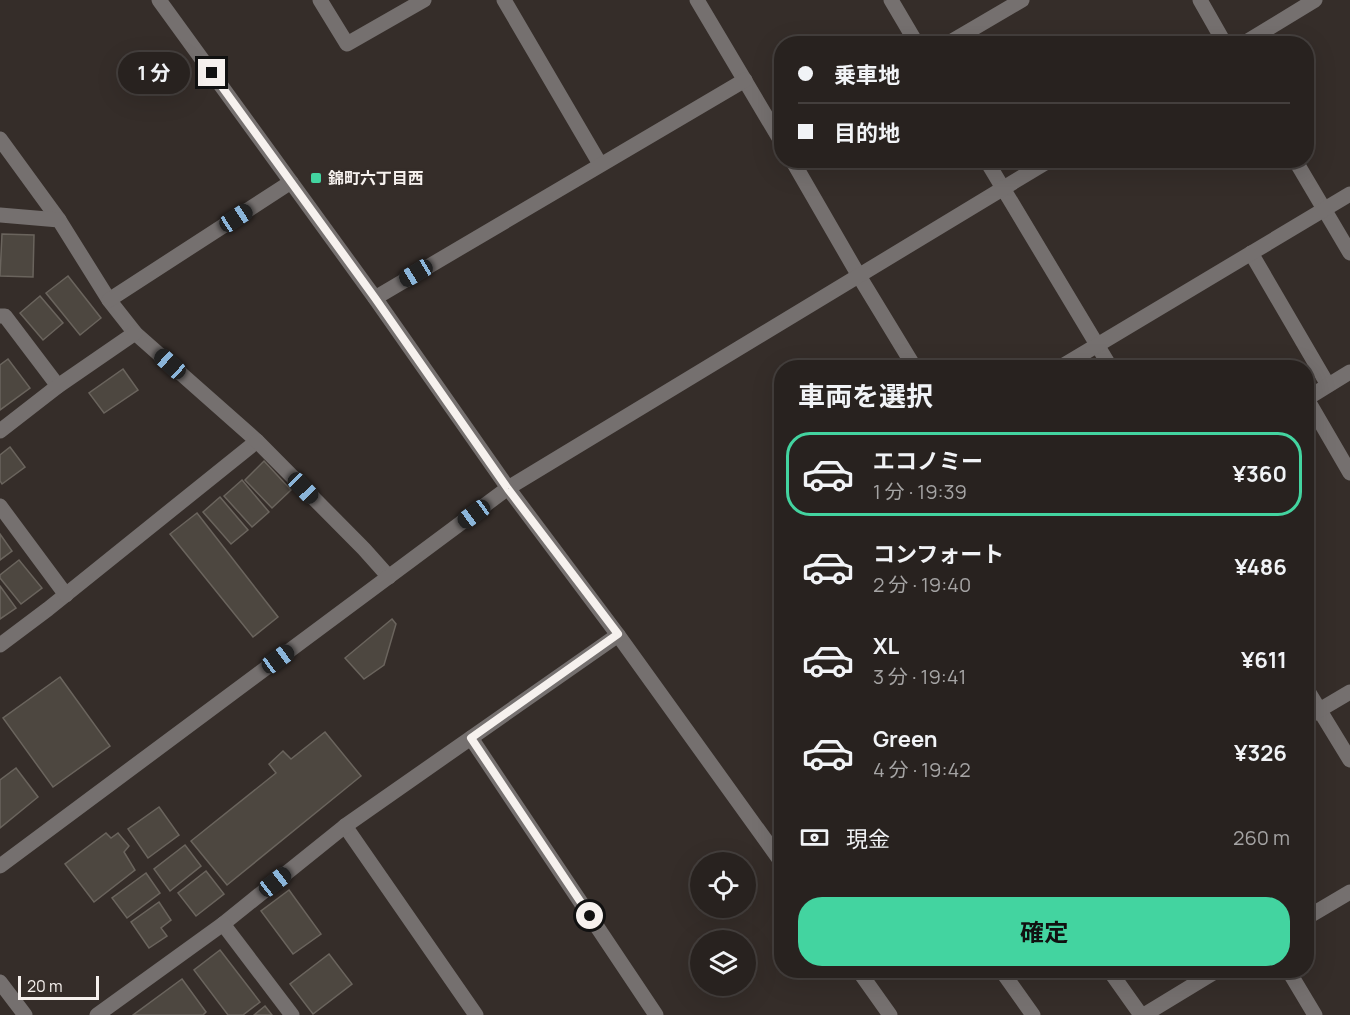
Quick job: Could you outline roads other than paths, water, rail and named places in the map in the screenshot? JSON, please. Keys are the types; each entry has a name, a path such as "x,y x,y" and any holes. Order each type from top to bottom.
{"street":[{"path":"159,0 375,298 508,489 618,634 774,852"},
{"path":"320,0 347,44 424,0"},
{"path":"504,0 600,164"},
{"path":"697,0 774,129"},
{"path":"891,0 912,36"},
{"path":"961,36 1022,0"},
{"path":"1200,0 1220,36"},
{"path":"1256,36 1315,0"},
{"path":"375,298 745,80"},
{"path":"0,140 59,220 109,300 135,333 257,441 389,577"},
{"path":"797,168 910,360"},
{"path":"991,168 1106,360"},
{"path":"0,866 508,489 1037,168"},
{"path":"1300,168 1350,253"},
{"path":"109,300 291,182"},
{"path":"1072,360 1350,194"},
{"path":"0,215 59,220"},
{"path":"1251,253 1313,360"},
{"path":"0,316 5,316 58,386"},
{"path":"0,431 58,386 135,333"},
{"path":"1314,361 1328,385"},
{"path":"1314,394 1350,372"},
{"path":"1314,411 1350,473"},
{"path":"0,645 66,595 257,441"},
{"path":"0,506 66,595"},
{"path":"97,1015 223,924 345,826 618,634"},
{"path":"1314,713 1350,692"},
{"path":"1314,715 1350,760"},
{"path":"471,738 657,1015"},
{"path":"345,826 476,1015"},
{"path":"1314,913 1350,892"},
{"path":"223,924 292,1015"},
{"path":"864,978 890,1015"},
{"path":"1007,978 1033,1015"},
{"path":"1115,978 1142,1015 1204,978"},
{"path":"1293,978 1315,1015"},
{"path":"0,982 25,1015"}],"place":[{"name":"錦町六丁目西","path":"316,178"}]}
